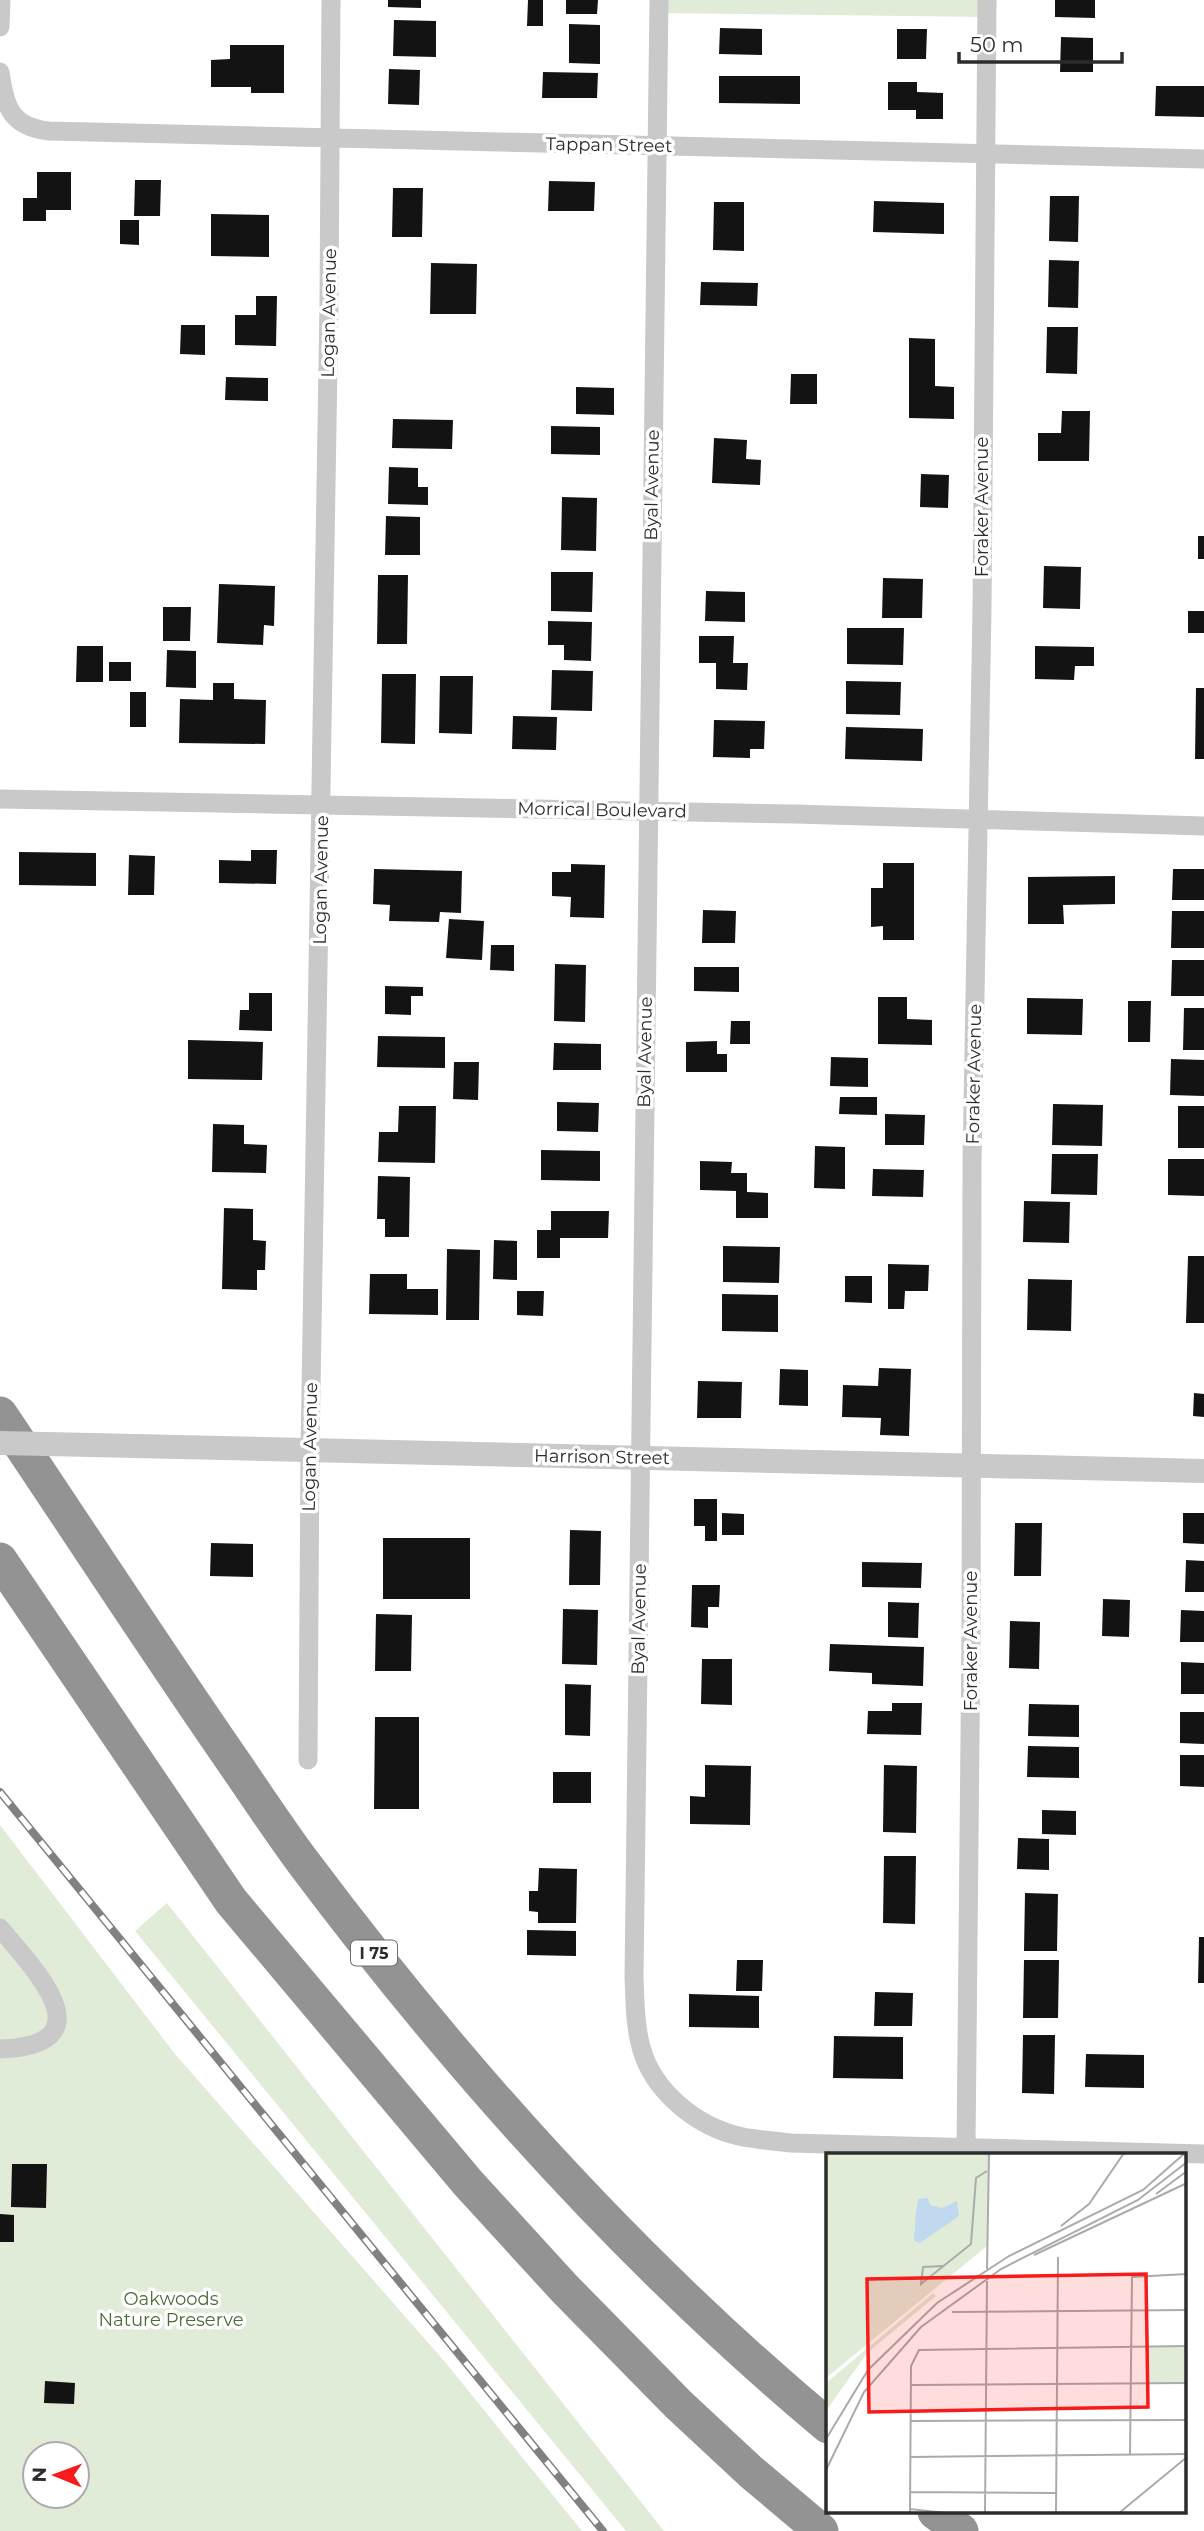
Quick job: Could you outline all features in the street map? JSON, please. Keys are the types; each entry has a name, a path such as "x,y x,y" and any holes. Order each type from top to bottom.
{"highway":[{"name":"I 75","path":"0,1414 182,1688 303,1861 447,2045 538,2150 657,2274 826,2424"},
{"path":"0,1560 231,1901 451,2162 565,2289 641,2367 751,2472 821,2531"},
{"path":"938,2514 961,2531"}],"street":[{"path":"0,27 1,0"},
{"name":"Logan Avenue","path":"308,1760 331,0"},
{"name":"Byal Avenue","path":"659,0 634,1977 637,2028 642,2051 650,2070 668,2096 687,2112 742,2137 791,2143 1164,2153"},
{"name":"Foraker Avenue","path":"966,2148 972,1161 982,609 987,0"},
{"name":"Tappan Street","path":"0,72 3,97 18,121 25,126 49,131 1204,159"},
{"name":"Morrical Boulevard","path":"0,799 322,804 1204,826"},
{"name":"Harrison Street","path":"0,1443 1204,1471"},
{"path":"0,1928 50,1992 57,2007 57,2023 49,2037 35,2045 0,2049"},
{"name":"Byal Avenue","path":"1186,2154 1204,2154"}],"green space":[{"path":"659,0 987,0 987,17 659,13"},
{"name":"Oakwoods Nature Preserve","path":"0,1825 175,2054 445,2362 582,2531 0,2531"},
{"path":"167,1903 664,2531 626,2531 135,1931"}],"building":[{"path":"388,0 421,0 421,8 388,7"},
{"path":"528,0 543,0 543,26 527,26"},
{"path":"566,0 598,0 597,14 566,14"},
{"path":"1055,0 1095,0 1095,18 1055,17"},
{"path":"394,20 436,21 436,57 393,56"},
{"path":"569,24 600,25 600,64 569,63"},
{"path":"720,28 762,29 762,55 719,54"},
{"path":"897,29 927,29 926,59 897,59"},
{"path":"1061,37 1093,38 1093,72 1060,72"},
{"path":"230,45 284,45 284,93 251,93 251,87 211,87 211,60 230,59"},
{"path":"389,69 420,70 419,105 388,104"},
{"path":"543,72 598,73 597,98 542,98"},
{"path":"719,76 800,76 800,104 719,103"},
{"path":"888,82 917,82 917,92 943,93 943,119 916,119 916,110 888,110"},
{"path":"1156,86 1204,86 1204,117 1155,116"},
{"path":"37,172 71,172 71,210 46,210 46,221 23,221 23,198 37,198"},
{"path":"135,180 161,180 160,216 134,216"},
{"path":"549,181 595,182 594,211 548,211"},
{"path":"393,188 423,188 422,237 392,237"},
{"path":"1050,196 1079,196 1078,242 1049,241"},
{"path":"874,201 944,203 944,234 873,232"},
{"path":"714,202 744,202 744,251 713,250"},
{"path":"211,214 269,215 269,257 211,256"},
{"path":"120,220 139,220 139,245 120,244"},
{"path":"1049,260 1079,261 1078,308 1048,307"},
{"path":"431,263 477,264 476,314 430,314"},
{"path":"701,282 758,283 757,306 700,305"},
{"path":"256,296 277,296 276,346 235,345 235,315 256,315"},
{"path":"181,325 205,325 205,355 180,354"},
{"path":"1047,327 1078,327 1077,374 1046,373"},
{"path":"909,338 935,339 935,386 954,387 954,419 909,418"},
{"path":"791,374 817,374 817,404 790,404"},
{"path":"226,377 268,378 268,401 225,400"},
{"path":"576,387 614,388 614,415 576,414"},
{"path":"1062,411 1090,411 1089,461 1038,461 1038,433 1061,433"},
{"path":"393,419 453,420 452,449 392,448"},
{"path":"551,426 600,427 600,455 551,454"},
{"path":"714,438 747,440 746,459 761,460 760,485 712,483"},
{"path":"389,467 418,468 418,487 428,487 428,505 388,504"},
{"path":"921,474 949,475 948,508 920,507"},
{"path":"562,497 597,498 596,551 561,550"},
{"path":"386,516 420,517 420,555 385,555"},
{"path":"1198,536 1204,536 1204,559 1198,559"},
{"path":"1044,566 1081,567 1080,609 1043,608"},
{"path":"551,572 593,572 592,612 551,611"},
{"path":"378,575 408,575 407,644 377,644"},
{"path":"883,578 923,579 922,618 882,618"},
{"path":"219,584 275,586 274,626 264,625 263,645 217,643"},
{"path":"706,591 745,592 745,622 705,621"},
{"path":"163,607 191,607 190,641 163,641"},
{"path":"1188,611 1204,611 1204,633 1188,633"},
{"path":"548,621 592,622 591,661 564,660 564,645 548,645"},
{"path":"847,628 904,628 903,665 847,664"},
{"path":"699,636 734,636 733,663 748,663 747,690 716,689 716,663 699,663"},
{"path":"77,646 103,646 103,682 76,682"},
{"path":"1035,646 1094,647 1094,666 1075,666 1074,680 1035,679"},
{"path":"167,650 196,651 196,688 166,687"},
{"path":"109,662 131,662 131,681 109,681"},
{"path":"552,670 593,671 592,711 551,710"},
{"path":"382,674 416,674 415,744 381,743"},
{"path":"440,676 473,676 472,734 439,733"},
{"path":"846,681 901,682 900,715 846,714"},
{"path":"213,683 234,683 234,699 266,700 265,744 179,743 180,699 213,700"},
{"path":"1196,688 1204,688 1204,759 1195,759"},
{"path":"130,692 146,692 146,727 130,727"},
{"path":"513,716 557,717 556,750 512,749"},
{"path":"714,720 765,721 764,749 750,749 750,758 713,757"},
{"path":"846,727 923,729 922,761 845,759"},
{"path":"251,850 277,850 276,884 219,883 219,860 251,861"},
{"path":"19,852 96,853 96,886 19,885"},
{"path":"129,855 155,856 154,895 128,895"},
{"path":"883,863 914,863 914,940 883,940 883,926 871,927 871,888 883,888"},
{"path":"571,864 605,865 604,918 570,917 571,897 552,896 552,872 571,872"},
{"path":"374,869 462,871 461,913 440,912 439,922 389,921 390,905 373,904"},
{"path":"1173,869 1204,869 1204,900 1172,900"},
{"path":"1115,876 1115,904 1063,905 1064,924 1028,924 1028,877"},
{"path":"703,910 736,911 735,943 702,943"},
{"path":"1172,911 1204,911 1204,948 1171,948"},
{"path":"449,919 484,921 482,960 446,958"},
{"path":"491,945 514,945 514,971 490,970"},
{"path":"1172,960 1204,960 1204,996 1171,996"},
{"path":"555,964 586,965 585,1022 554,1021"},
{"path":"694,967 739,967 739,992 694,991"},
{"path":"385,986 423,987 423,996 411,996 411,1015 385,1014"},
{"path":"249,993 272,993 272,1031 239,1030 240,1010 249,1010"},
{"path":"878,997 907,997 907,1019 932,1020 932,1045 878,1044"},
{"path":"1027,998 1083,999 1082,1035 1027,1034"},
{"path":"1128,1001 1151,1001 1150,1042 1128,1042"},
{"path":"1184,1008 1204,1008 1204,1050 1183,1050"},
{"path":"731,1021 750,1021 750,1044 730,1044"},
{"path":"378,1036 445,1037 445,1068 377,1067"},
{"path":"188,1040 263,1042 262,1080 188,1079"},
{"path":"717,1041 717,1054 727,1054 727,1072 686,1072 686,1042"},
{"path":"554,1043 601,1044 601,1070 553,1070"},
{"path":"831,1057 868,1058 868,1087 830,1086"},
{"path":"1171,1059 1204,1060 1204,1096 1170,1095"},
{"path":"454,1062 479,1062 478,1100 453,1099"},
{"path":"840,1097 877,1097 877,1115 839,1114"},
{"path":"557,1102 599,1103 598,1132 557,1131"},
{"path":"1053,1104 1103,1105 1102,1146 1052,1145"},
{"path":"399,1106 436,1106 435,1163 378,1162 379,1132 398,1132"},
{"path":"1178,1106 1204,1106 1204,1148 1178,1148"},
{"path":"885,1114 925,1115 924,1145 885,1145"},
{"path":"213,1124 244,1125 244,1144 267,1145 266,1173 212,1172"},
{"path":"815,1146 845,1147 845,1189 814,1188"},
{"path":"541,1150 600,1151 600,1181 541,1180"},
{"path":"1052,1154 1098,1154 1097,1195 1051,1194"},
{"path":"1168,1159 1204,1159 1204,1196 1168,1195"},
{"path":"700,1161 732,1162 731,1173 747,1173 747,1192 768,1193 768,1218 736,1218 736,1191 700,1190"},
{"path":"873,1169 924,1170 923,1197 872,1196"},
{"path":"378,1176 410,1177 409,1237 385,1237 385,1219 377,1219"},
{"path":"1024,1201 1070,1202 1069,1243 1023,1242"},
{"path":"224,1208 253,1209 253,1240 266,1241 265,1270 257,1270 257,1290 222,1289"},
{"path":"551,1211 609,1211 608,1238 560,1238 560,1258 537,1258 537,1230 551,1230"},
{"path":"494,1240 517,1241 517,1280 493,1279"},
{"path":"723,1246 780,1247 779,1283 723,1282"},
{"path":"447,1249 480,1250 479,1320 446,1320"},
{"path":"1188,1256 1204,1256 1204,1323 1186,1323"},
{"path":"888,1264 929,1265 928,1291 905,1291 904,1309 888,1309"},
{"path":"370,1274 407,1274 407,1289 438,1289 438,1315 369,1314"},
{"path":"845,1276 872,1276 872,1303 845,1302"},
{"path":"1028,1279 1072,1280 1071,1331 1027,1330"},
{"path":"517,1291 544,1291 543,1316 517,1315"},
{"path":"722,1294 778,1295 778,1332 722,1331"},
{"path":"879,1368 911,1369 909,1436 880,1435 881,1418 842,1417 843,1385 878,1386"},
{"path":"780,1369 808,1370 808,1406 779,1405"},
{"path":"698,1381 742,1382 741,1418 697,1418"},
{"path":"1194,1393 1204,1394 1204,1417 1193,1416"},
{"path":"694,1499 717,1499 717,1541 705,1541 705,1526 694,1526"},
{"path":"722,1513 744,1514 744,1535 722,1535"},
{"path":"1183,1513 1204,1513 1204,1544 1183,1543"},
{"path":"1015,1523 1042,1523 1041,1576 1014,1576"},
{"path":"570,1530 601,1531 600,1585 569,1585"},
{"path":"383,1538 470,1538 470,1599 383,1599"},
{"path":"211,1543 253,1544 253,1577 210,1576"},
{"path":"1186,1560 1204,1561 1204,1592 1185,1592"},
{"path":"862,1562 922,1563 921,1588 862,1587"},
{"path":"692,1585 720,1585 719,1607 708,1607 708,1628 691,1627"},
{"path":"1103,1599 1130,1600 1129,1637 1102,1636"},
{"path":"888,1602 919,1603 918,1638 888,1637"},
{"path":"563,1609 598,1610 597,1665 562,1664"},
{"path":"1181,1610 1204,1611 1204,1642 1180,1642"},
{"path":"376,1614 412,1615 411,1671 375,1671"},
{"path":"1010,1621 1040,1622 1039,1669 1009,1668"},
{"path":"830,1644 924,1647 923,1686 872,1684 872,1673 829,1671"},
{"path":"702,1659 732,1659 732,1705 701,1704"},
{"path":"1181,1662 1204,1663 1204,1694 1181,1694"},
{"path":"565,1684 591,1685 590,1736 565,1735"},
{"path":"892,1703 922,1703 921,1735 867,1734 868,1711 892,1711"},
{"path":"1029,1704 1079,1705 1079,1737 1028,1736"},
{"path":"1180,1712 1204,1712 1204,1744 1180,1743"},
{"path":"375,1717 419,1717 419,1809 374,1809"},
{"path":"1028,1746 1079,1747 1079,1778 1027,1777"},
{"path":"1180,1755 1204,1755 1204,1787 1180,1786"},
{"path":"705,1765 751,1766 750,1825 690,1824 690,1796 705,1797"},
{"path":"884,1765 917,1766 916,1833 883,1832"},
{"path":"553,1772 591,1772 591,1803 553,1803"},
{"path":"1042,1810 1076,1811 1076,1835 1042,1834"},
{"path":"1018,1838 1049,1839 1049,1870 1017,1869"},
{"path":"884,1856 916,1856 915,1924 883,1923"},
{"path":"539,1868 577,1869 576,1923 538,1923 538,1912 529,1911 529,1891 538,1891"},
{"path":"1025,1893 1058,1894 1057,1951 1024,1951"},
{"path":"527,1930 576,1931 576,1956 527,1955"},
{"path":"1199,1937 1204,1937 1204,1983 1198,1983"},
{"path":"737,1960 763,1960 762,1991 736,1991"},
{"path":"1024,1960 1059,1960 1058,2018 1023,2018"},
{"path":"875,1992 913,1993 912,2026 874,2026"},
{"path":"689,1994 759,1996 759,2028 689,2027"},
{"path":"1023,2035 1055,2035 1054,2094 1022,2093"},
{"path":"834,2036 903,2037 903,2079 833,2078"},
{"path":"1086,2054 1144,2055 1144,2088 1085,2087"},
{"path":"12,2164 47,2164 46,2208 11,2207"},
{"path":"0,2214 14,2215 14,2242 0,2242"},
{"path":"45,2381 75,2383 74,2404 44,2403"}],"railway":[{"path":"0,1792 603,2531"}]}
